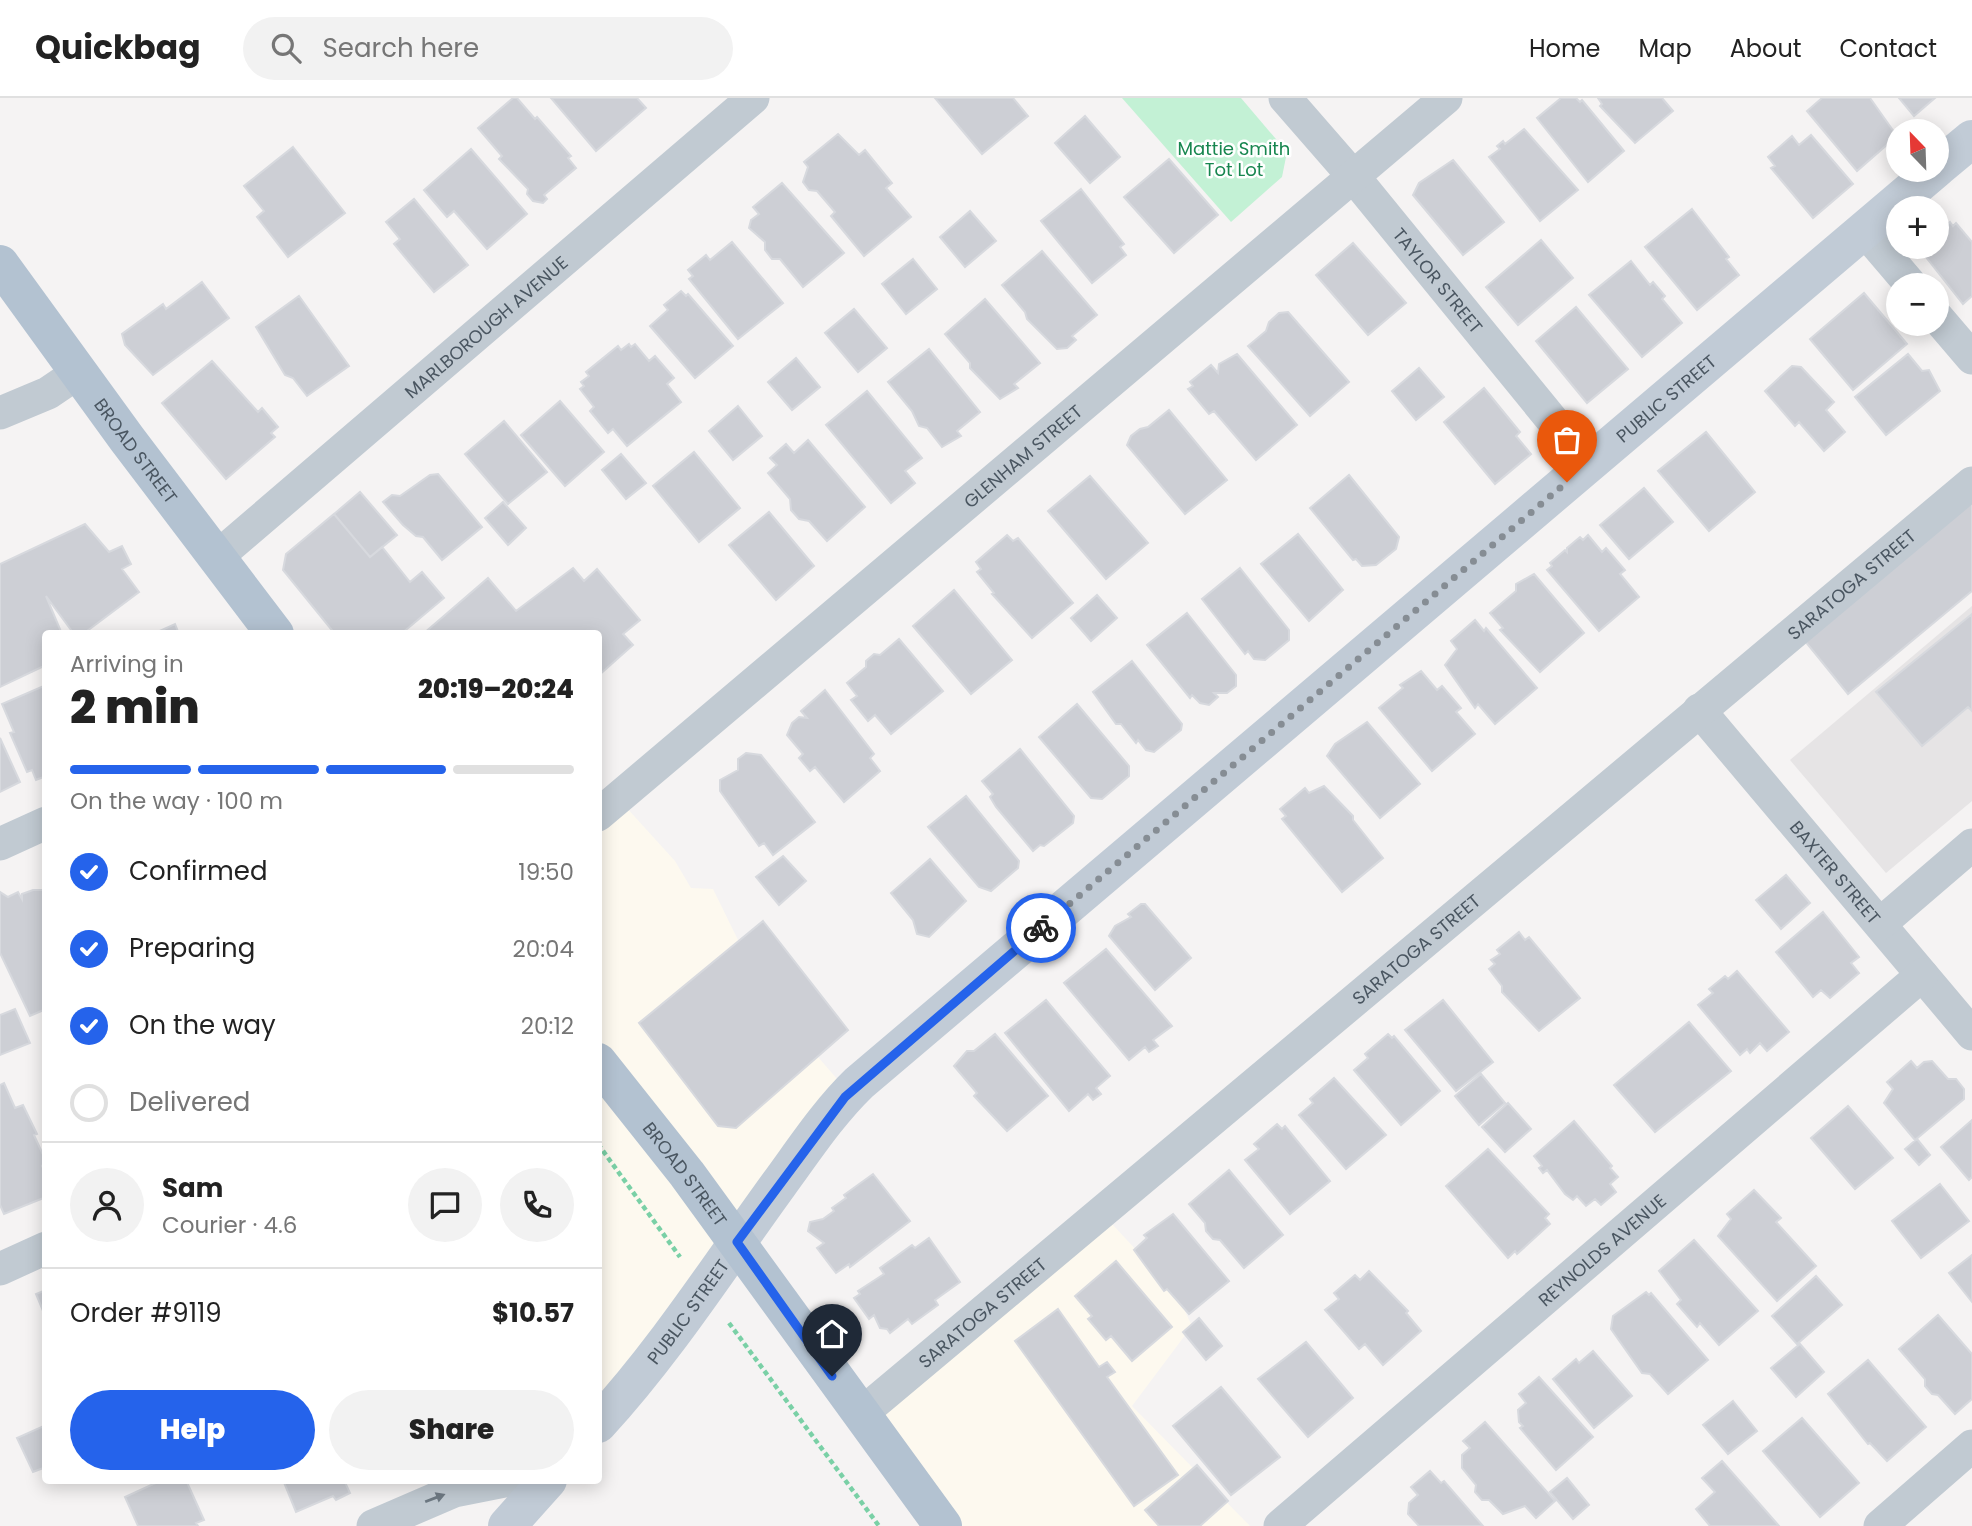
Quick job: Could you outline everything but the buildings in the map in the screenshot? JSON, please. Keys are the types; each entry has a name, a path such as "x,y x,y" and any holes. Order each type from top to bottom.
{"main road":[{"name":"PUBLIC STREET","path":"1950,157 1972,139"},
{"name":"PUBLIC STREET","path":"602,1420 632,1386 704,1291 820,1128 859,1083 1921,182"},
{"name":"BROAD STREET","path":"0,264 272,630"},
{"name":"BROAD STREET","path":"602,1067 737,1242 943,1526"},
{"path":"508,1526 530,1484"}],"street":[{"name":"MARLBOROUGH AVENUE","path":"217,557 753,98"},
{"name":"TAYLOR STREET","path":"1285,98 1353,176 1588,464"},
{"name":"GLENHAM STREET","path":"602,811 1446,98"},
{"path":"1864,230 1900,273"},
{"path":"1949,331 1972,358"},
{"path":"0,413 48,393 79,372"},
{"name":"SARATOGA STREET","path":"861,1414 1972,483"},
{"name":"BAXTER STREET","path":"1699,710 1972,1034"},
{"path":"0,844 42,825"},
{"path":"1880,924 1972,845"},
{"name":"REYNOLDS AVENUE","path":"1280,1526 1922,975"},
{"path":"0,1269 42,1250"},
{"path":"1880,1526 1972,1446"},
{"path":"373,1526 454,1491 514,1484"}],"path":[{"path":"602,1150 879,1526"}],"shaded area":[{"path":"1972,606 1972,801 1886,873 1790,760"},
{"path":"615,795 675,861 691,888 713,889 766,997 857,1102 602,1429 602,805"},
{"path":"1106,1221 1173,1286 1192,1326 1132,1406 1250,1526 922,1526 868,1423"}],"green space":[{"name":"Mattie Smith Tot Lot","path":"1122,98 1241,98 1287,152 1282,177 1231,222"}],"way so far":[{"path":"1041,928 1567,482"}],"route":[{"path":"832,1376 737,1242 845,1097 1041,928"}]}
